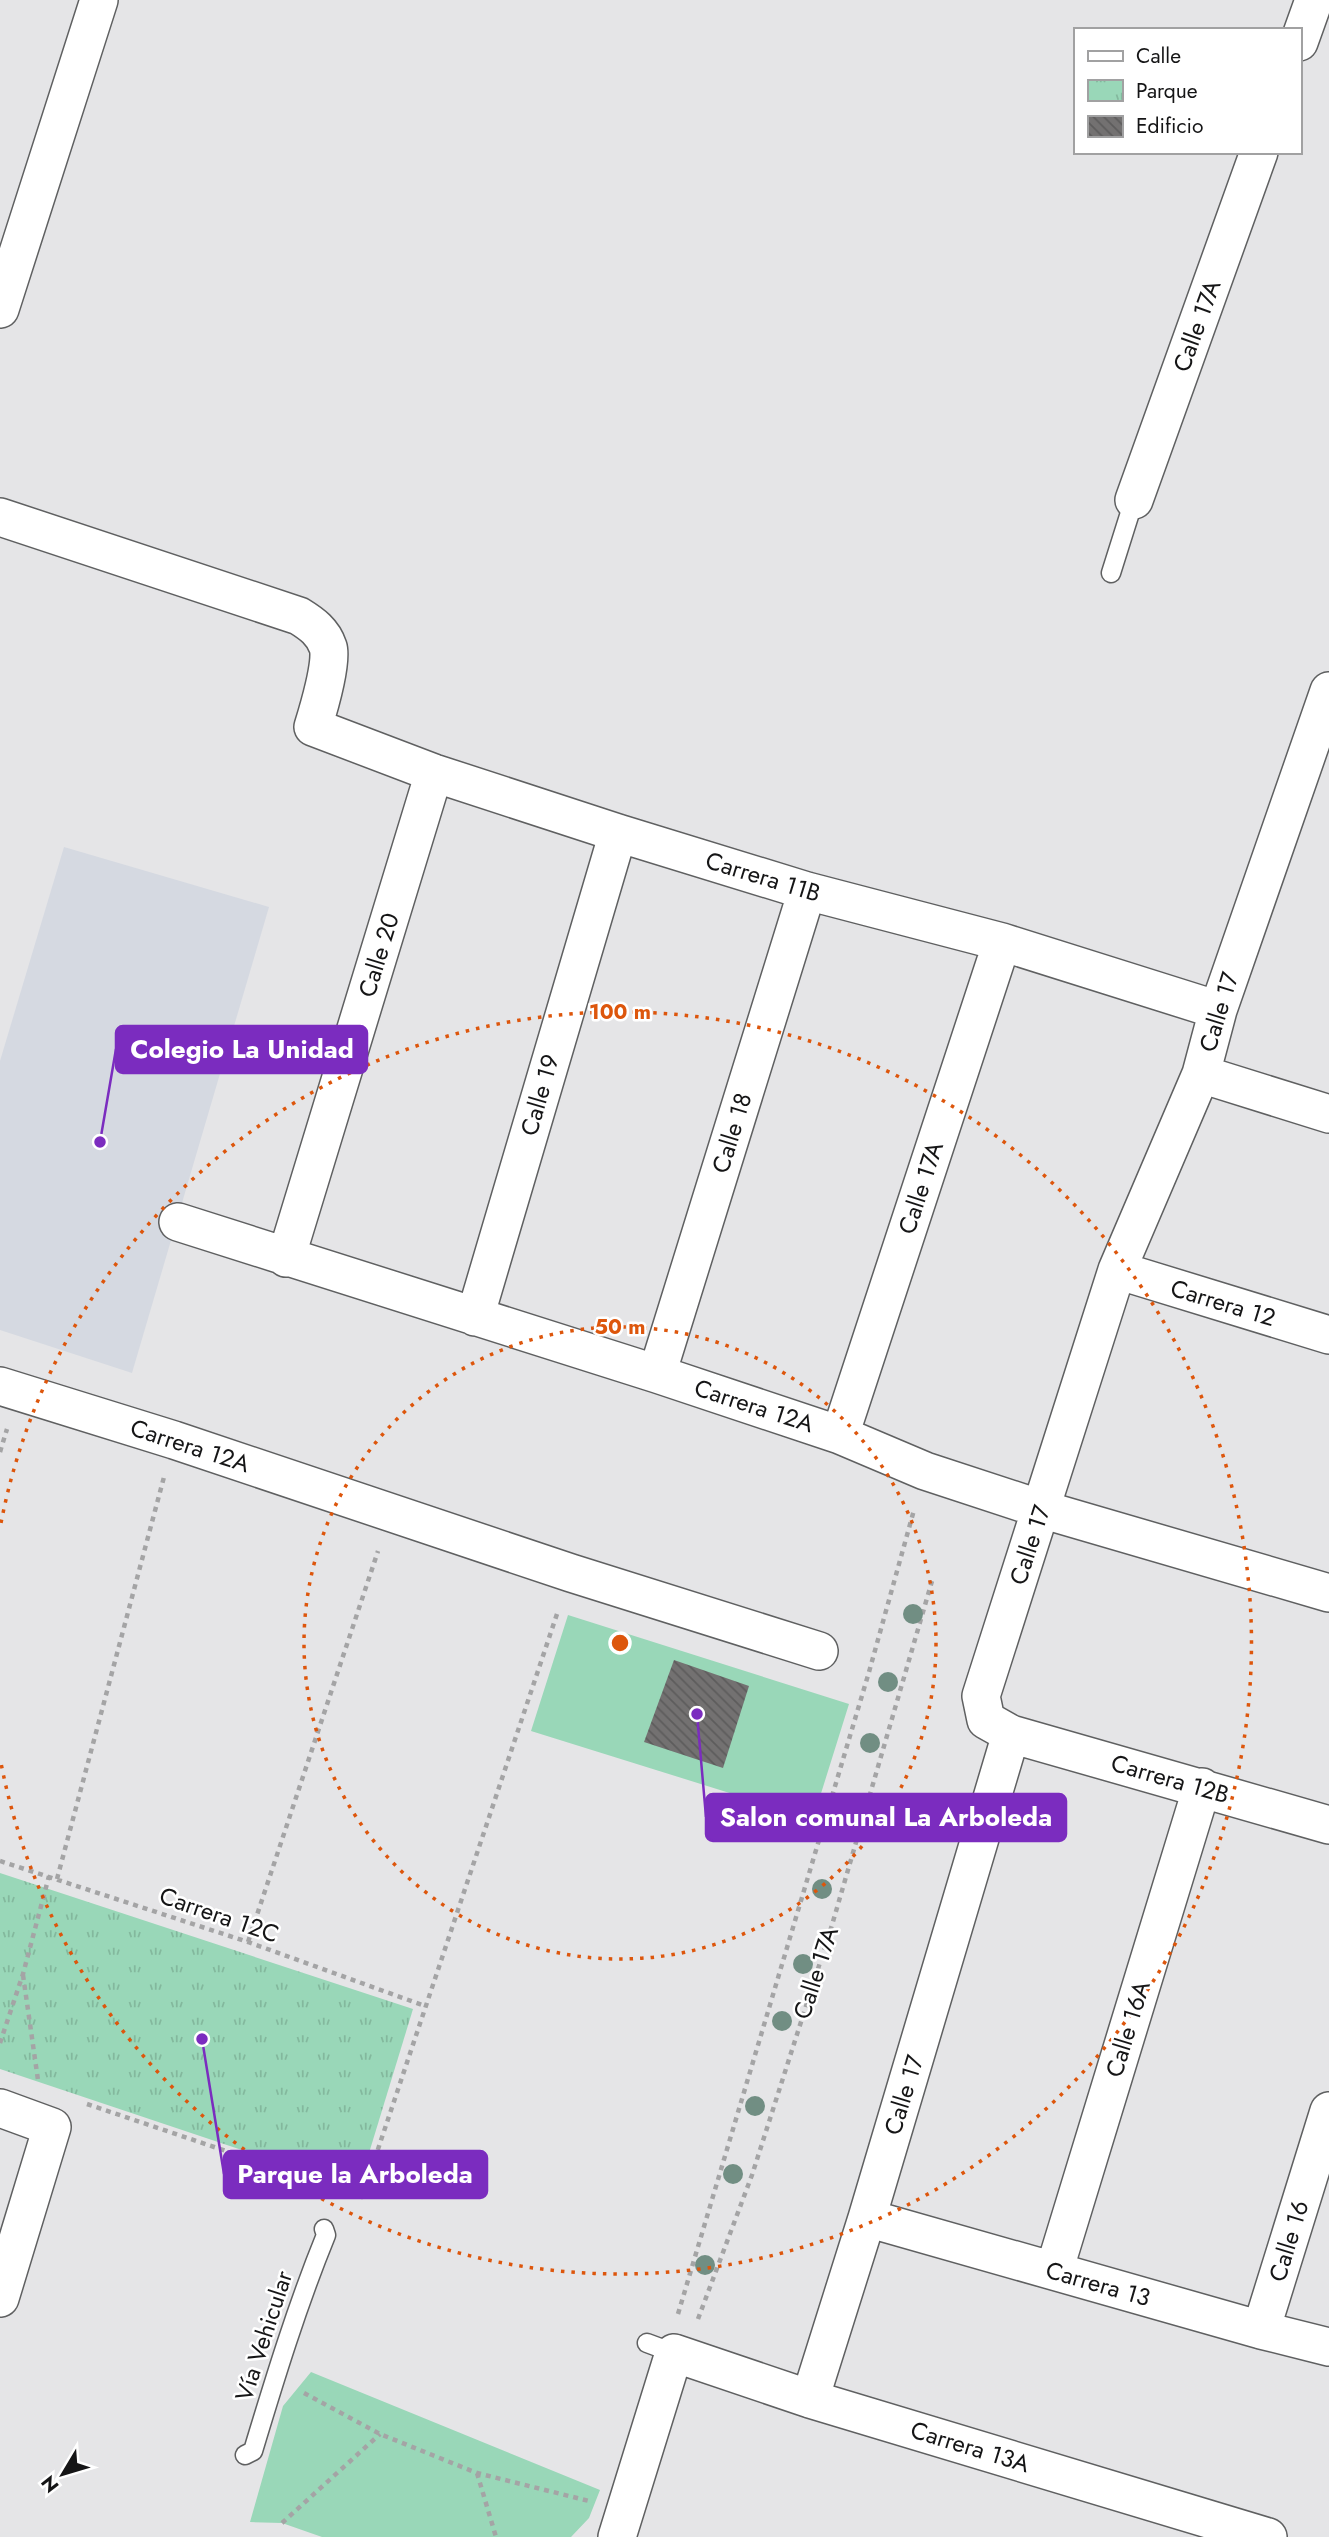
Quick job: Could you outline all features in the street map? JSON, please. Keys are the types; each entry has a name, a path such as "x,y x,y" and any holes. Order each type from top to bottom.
{"street":[{"path":"0,309 99,0"},
{"path":"1301,36 1314,0"},
{"name":"Calle 17A","path":"1134,500 1258,154"},
{"name":"Carrera 11B","path":"0,517 299,616 316,626 329,649 323,696 313,727 434,773 618,833 807,891 1002,942 1218,1010"},
{"name":"Calle 17","path":"810,2399 867,2218 1011,1734 986,1720 981,1696 1117,1270 1201,1074 1218,1010 1329,691"},
{"name":"Calle 20","path":"286,1258 434,773"},
{"name":"Calle 19","path":"475,1317 618,833"},
{"name":"Calle 18","path":"657,1374 807,891"},
{"name":"Calle 17A","path":"840,1435 1002,942"},
{"path":"1201,1074 1329,1114"},
{"name":"Carrera 12A","path":"178,1222 657,1374 840,1435 925,1471 1329,1593"},
{"name":"Carrera 12","path":"1117,1270 1329,1335"},
{"name":"Carrera 12A","path":"0,1386 174,1440 571,1573 819,1651"},
{"name":"Carrera 12B","path":"1011,1734 1329,1825"},
{"name":"Calle 16A","path":"1054,2271 1202,1787"},
{"path":"0,2108 49,2126 0,2298"},
{"name":"Calle 16","path":"1261,2330 1329,2111"},
{"name":"Carrera 13","path":"867,2218 1329,2347"},
{"path":"617,2537 629,2499 660,2348"},
{"name":"Carrera 13A","path":"660,2348 810,2399 1268,2537"}],"lane":[{"path":"1111,573 1134,500"},
{"name":"Vía Vehicular","path":"245,2455 253,2451 304,2288 326,2235 324,2229"}],"path":[{"path":"57,1879 174,1440"},
{"name":"Calle 17A","path":"660,2348 673,2331 899,1570 925,1471"},
{"path":"248,1942 391,1514"},
{"path":"77,2101 362,2197 571,1573"},
{"name":"Calle 17A","path":"660,2348 692,2337 752,2175 832,1925 932,1581"},
{"name":"Carrera 12C","path":"0,1861 248,1942 425,2006"},
{"path":"0,2043 23,1974 48,1877"},
{"path":"23,1974 49,2126"},
{"path":"275,2377 380,2434 477,2473 595,2502 629,2499"},
{"path":"282,2523 380,2434"},
{"path":"477,2473 496,2537"}],"shaded area":[{"path":"64,847 269,907 132,1373 0,1330 0,1061"}],"green space":[{"path":"568,1615 849,1704 813,1819 531,1731"},
{"path":"0,1873 413,2009 358,2189 0,2069"},
{"path":"311,2372 600,2490 589,2518 571,2537 322,2537 282,2523 250,2522 283,2406"}],"building":[{"path":"674,1660 749,1686 723,1768 644,1742"}],"place":[{"name":"Colegio La Unidad","path":"100,1142"},
{"name":"Salon comunal La Arboleda","path":"697,1714"},
{"name":"Parque la Arboleda","path":"202,2039"}]}
